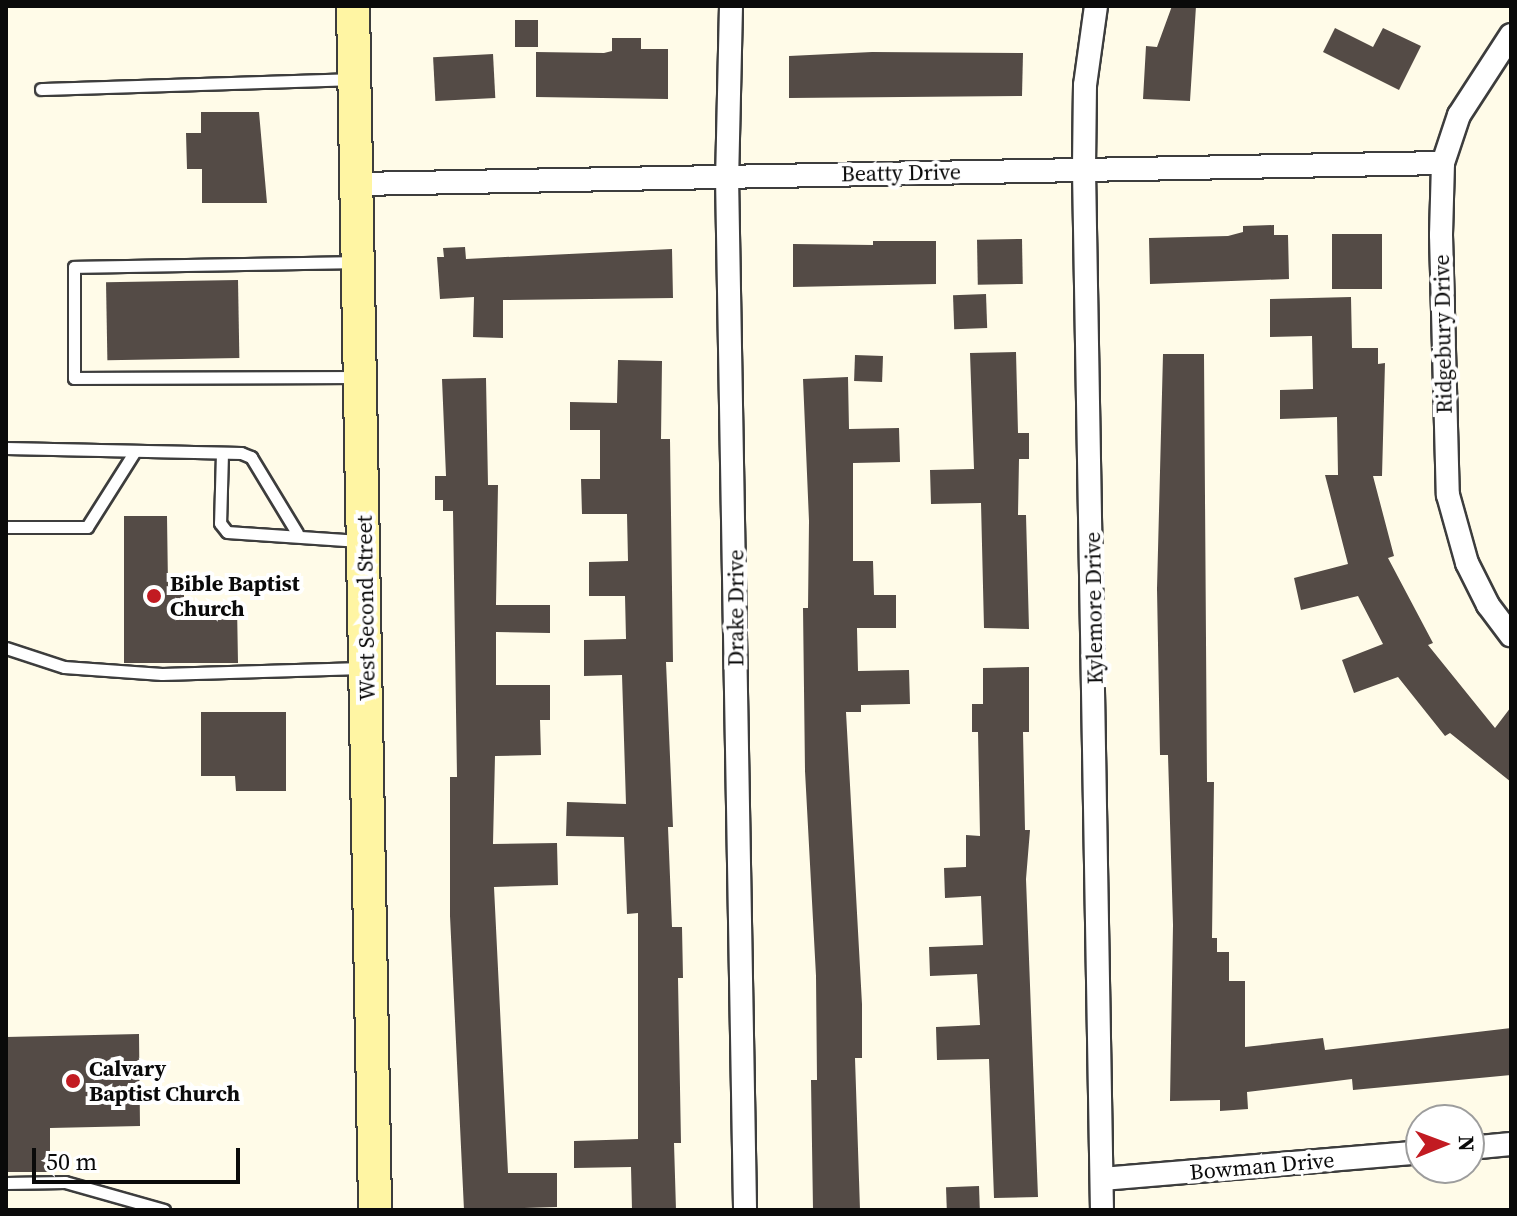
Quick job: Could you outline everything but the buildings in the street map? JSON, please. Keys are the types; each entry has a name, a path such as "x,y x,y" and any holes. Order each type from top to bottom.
{"main road":[{"name":"West Second Street","path":"353,6 361,262 375,1210"}],"street":[{"name":"Drake Drive","path":"731,6 727,176 745,1210"},
{"name":"Kylemore Drive","path":"1096,6 1085,85 1084,170 1102,1210"},
{"name":"Ridgebury Drive","path":"1511,35 1459,115 1443,163 1448,495 1467,563 1488,605 1511,635"},
{"name":"Beatty Drive","path":"359,184 1443,163"},
{"path":"1485,1146 1511,1144"},
{"name":"Bowman Drive","path":"1102,1179 1405,1153"}],"lane":[{"path":"41,89 356,78"},
{"path":"361,262 74,267 74,378 362,377"},
{"path":"6,448 222,453 251,457 297,533"},
{"path":"6,527 87,527 135,451"},
{"path":"222,453 222,528 365,542"},
{"path":"6,648 64,667 162,674 366,668"},
{"path":"6,1183 65,1182 164,1210"}],"place":[{"name":"Bible Baptist Church","path":"154,596"},
{"name":"Calvary Baptist Church","path":"73,1081"}]}
